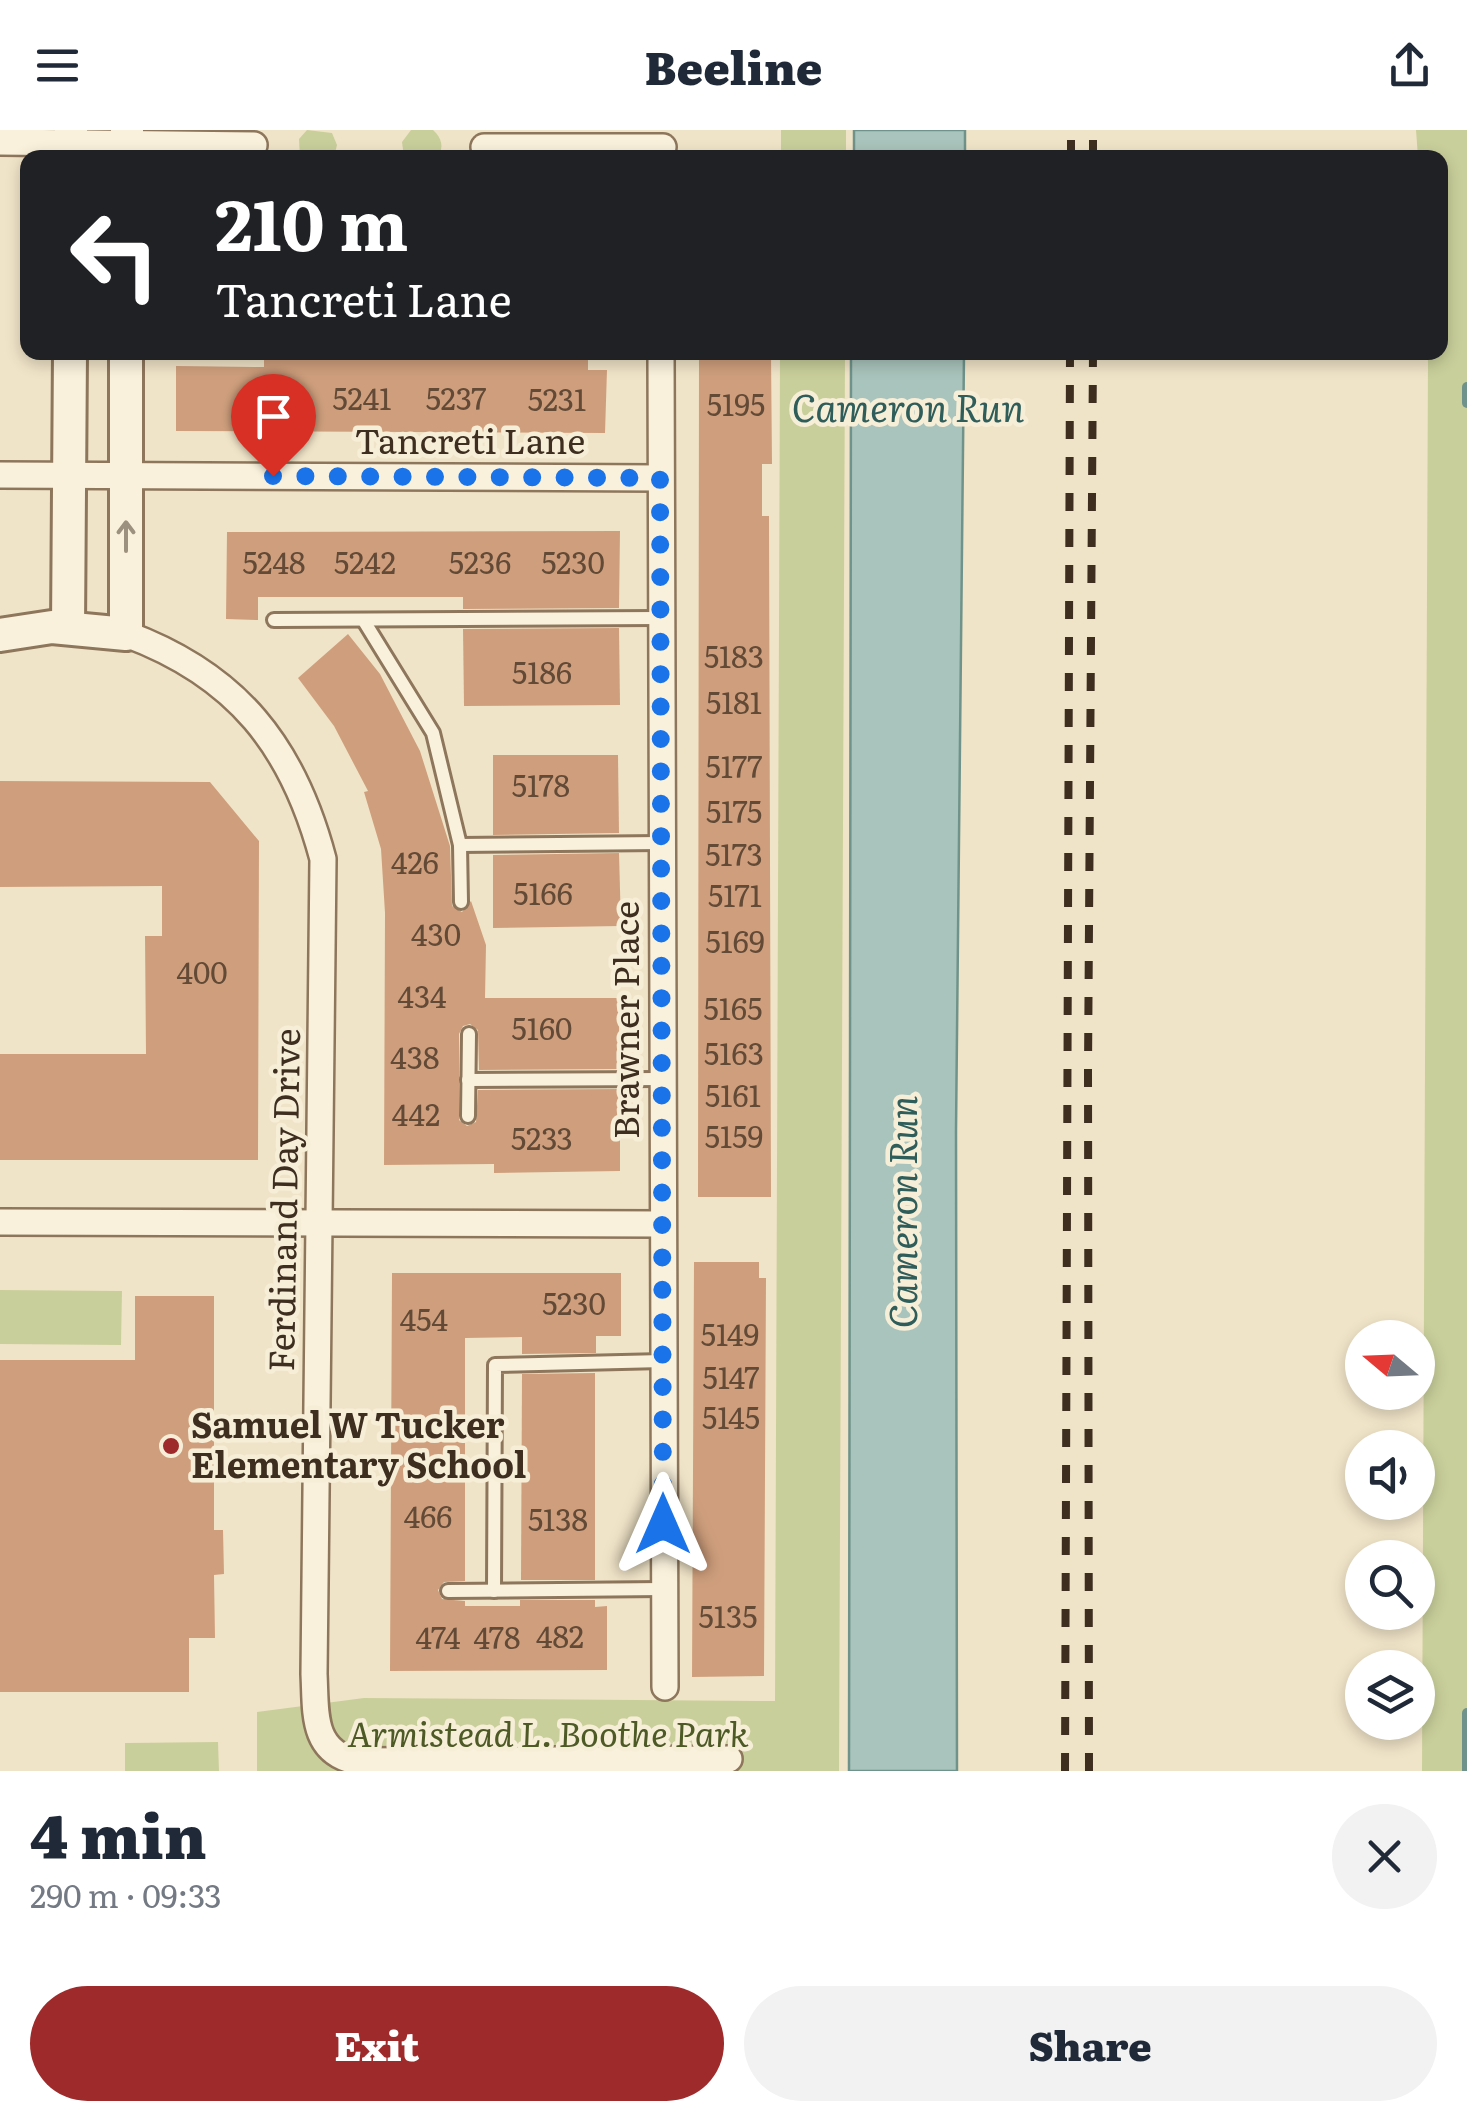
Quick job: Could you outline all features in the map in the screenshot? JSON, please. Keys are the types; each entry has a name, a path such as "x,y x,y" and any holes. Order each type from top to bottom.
{"street":[{"path":"0,142 256,144"},
{"path":"483,145 663,145"},
{"path":"0,634 68,628 126,634 98,475 72,360"},
{"path":"68,628 124,360"},
{"name":"Brawner Place","path":"661,360 665,1686"},
{"name":"Tancreti Lane","path":"0,475 660,478"},
{"name":"Ferdinand Day Drive","path":"126,634 188,663 248,710 275,741 295,776 322,859 314,1674 316,1726 328,1749 355,1762 729,1759"},
{"path":"0,1222 662,1224"}],"lane":[{"path":"274,620 660,618"},
{"path":"364,622 433,734 460,845 461,902"},
{"path":"460,845 661,843"},
{"path":"468,1116 469,1034"},
{"path":"468,1080 662,1080"},
{"path":"494,1590 496,1365 663,1362"},
{"path":"448,1591 663,1589"}],"green space":[{"path":"307,130 332,133 337,145 336,150 300,150 299,139"},
{"path":"411,130 433,130 441,150 403,150 402,142"},
{"path":"781,130 846,130 846,150 781,150"},
{"path":"1416,130 1467,130 1467,1771 1422,1771 1422,1740 1435,1740 1435,1650 1423,1650 1423,1630 1435,1630 1435,1540 1423,1540 1423,1520 1435,1520 1435,1430 1423,1430 1424,1410 1435,1410 1435,1320 1424,1320 1428,360 1448,360 1448,150 1417,150"},
{"name":"Armistead L. Boothe Park","path":"780,360 845,360 839,1771 257,1771 257,1712 364,1698 775,1701"},
{"path":"0,1290 122,1291 121,1345 0,1344"},
{"path":"218,1742 219,1771 125,1771 125,1743"}],"water":[{"path":"854,130 965,130 965,150 854,150"},
{"name":"Cameron Run","path":"851,360 964,360 956,1131 957,1771 849,1771"}],"building":[{"path":"264,360 588,360 588,370 607,370 605,433 176,431 176,366 264,367"},
{"path":"699,360 771,360 772,464 762,464 762,516 769,516 771,1197 698,1197"},
{"path":"620,531 619,608 463,609 463,597 258,597 258,620 226,619 227,532"},
{"path":"619,628 620,705 464,706 463,629"},
{"path":"348,634 380,674 420,751 450,846 452,906 462,912 471,901 486,945 485,998 619,998 619,1069 479,1070 478,1030 470,1024 463,1026 459,1034 459,1120 467,1126 476,1122 478,1090 620,1089 620,1171 494,1173 494,1164 384,1165 385,913 381,849 364,792 368,791 334,726 298,678"},
{"path":"493,755 618,755 619,833 493,835"},
{"path":"0,781 210,782 259,841 258,1160 0,1160 0,1054 146,1054 145,936 162,936 162,886 0,887"},
{"path":"619,853 621,926 493,928 493,855"},
{"path":"694,1262 759,1262 759,1278 766,1278 764,1676 692,1677"},
{"path":"392,1273 621,1273 621,1336 596,1336 596,1353 522,1354 522,1337 465,1338 465,1581 444,1582 438,1590 442,1599 465,1601 465,1606 520,1606 520,1600 595,1600 595,1607 607,1606 607,1670 390,1671"},
{"path":"135,1296 214,1296 214,1530 223,1530 224,1574 214,1575 215,1638 189,1638 189,1692 0,1692 0,1360 135,1360"},
{"path":"595,1373 595,1580 521,1580 522,1374"}],"waterway":[{"path":"1467,387 1467,403"},
{"path":"1467,1713 1467,1771"}],"railway":[{"path":"1071,130 1071,150"},
{"path":"1093,130 1093,150"},
{"path":"1065,1771 1070,360"},
{"path":"1089,1771 1093,360"}],"place":[{"name":"Samuel W Tucker Elementary School","path":"171,1446"}],"route":[{"path":"273,476 660,478 663,1524"}]}
